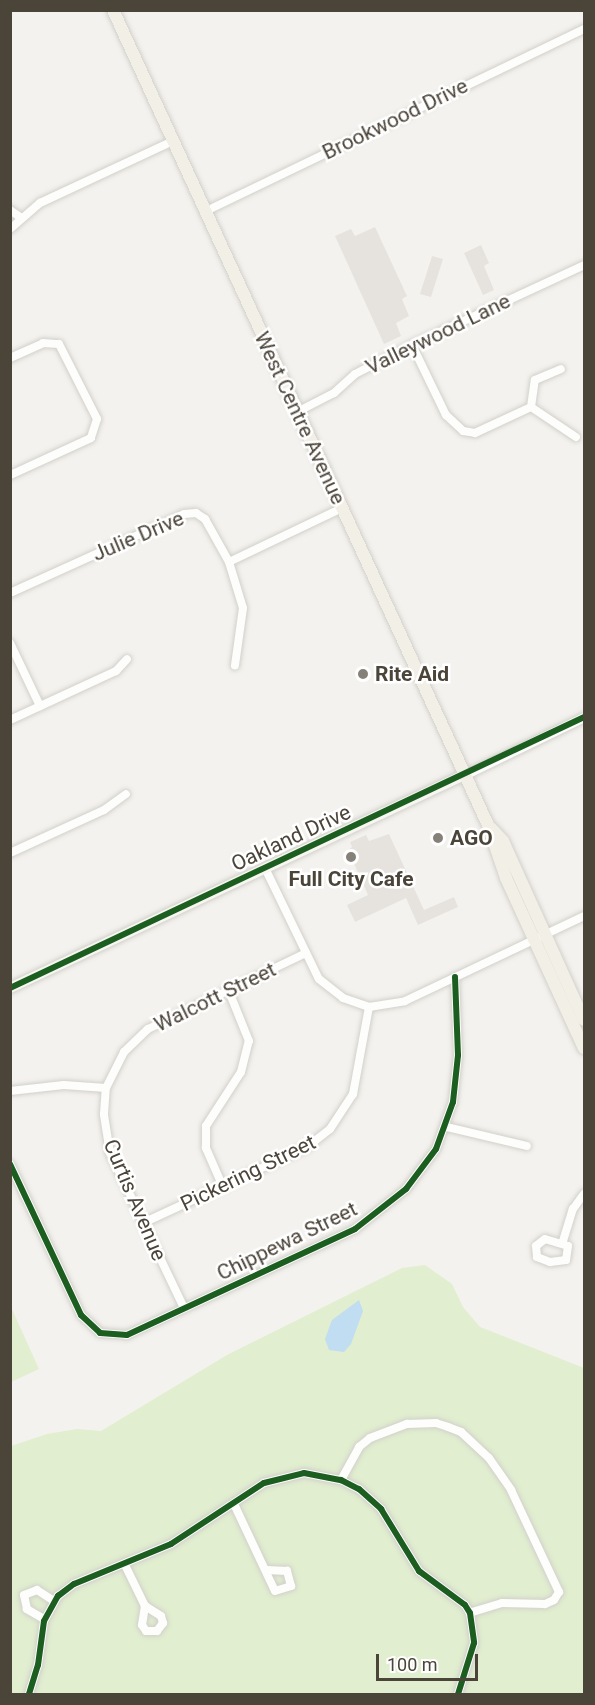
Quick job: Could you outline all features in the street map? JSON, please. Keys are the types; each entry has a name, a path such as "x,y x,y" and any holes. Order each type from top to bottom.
{"main road":[{"name":"West Centre Avenue","path":"113,10 488,825 506,878 585,1020"},
{"name":"Oakland Drive","path":"10,988 464,775"},
{"name":"West Centre Avenue","path":"540,938 585,1048"}],"street":[{"name":"Brookwood Drive","path":"206,211 585,29"},
{"path":"10,228 20,217 40,203 173,141"},
{"path":"10,210 20,217"},
{"name":"Valleywood Lane","path":"297,412 334,393 355,374 585,265"},
{"path":"10,358 43,344 57,343 68,354 94,412 95,431 87,440 10,475"},
{"path":"412,345 446,415 463,431 475,433 531,407"},
{"path":"531,407 536,380 561,369"},
{"path":"531,407 576,437"},
{"path":"235,664 243,608 229,562 342,508"},
{"name":"Julie Drive","path":"10,593 190,513 201,515 210,524 229,562"},
{"path":"10,643 40,706"},
{"path":"10,720 116,671 127,659"},
{"name":"Oakland Drive","path":"464,775 585,717"},
{"path":"10,854 104,810 126,794"},
{"path":"265,868 304,954 330,990 369,1007 393,1005 416,996 585,916"},
{"name":"Walcott Street","path":"106,1088 124,1052 148,1029 304,954"},
{"name":"Chippewa Street","path":"10,1164 74,1304 87,1323 100,1333 127,1335 373,1217 417,1175 447,1127 456,1079 455,977"},
{"path":"222,1187 206,1148 206,1126 241,1072 249,1041 228,989"},
{"name":"Pickering Street","path":"143,1223 307,1147 338,1120 356,1083 369,1007"},
{"path":"10,1091 64,1085 106,1088"},
{"name":"Curtis Avenue","path":"106,1088 104,1113 110,1152 184,1308"},
{"path":"447,1127 527,1146"},
{"path":"563,1241 539,1241 537,1257 550,1262 566,1260 569,1251 563,1241 573,1209 585,1194"},
{"path":"342,1480 351,1455 370,1438 422,1422 436,1422 461,1432 501,1472 557,1581 559,1592 554,1600 544,1604 502,1603 470,1613"},
{"path":"29,1695 44,1619 54,1601 74,1584 171,1544 264,1483 295,1474 342,1480 359,1489 381,1509 419,1571 458,1597 470,1613 474,1643 458,1695"},
{"path":"234,1504 267,1569"},
{"path":"125,1564 145,1606"},
{"path":"44,1619 27,1609 24,1595 37,1590 54,1601"}],"green space":[{"path":"425,1265 452,1284 463,1307 480,1327 584,1368 584,1694 11,1694 11,1446 47,1434 77,1429 101,1431 227,1355 402,1268"},
{"path":"11,1307 39,1369 10,1382"}],"shaded area":[{"path":"375,227 407,296 402,299 409,316 396,323 401,336 384,344 335,236 351,229 355,236"},
{"path":"481,245 489,263 484,266 494,290 483,295 464,253"},
{"path":"432,256 443,259 431,297 420,294"},
{"path":"389,834 424,910 454,897 458,907 418,925 406,898 355,922 347,905 368,895 348,850 352,847 350,842 366,835 369,841"}],"water":[{"path":"359,1300 363,1311 351,1344 344,1352 329,1350 325,1339 332,1320"}],"cycle path":[{"path":"10,988 584,717"},
{"path":"10,1164 81,1315 100,1333 127,1335 355,1229 406,1189 436,1149 453,1102 458,1055 455,977"},
{"path":"29,1694 38,1665 44,1621 58,1596 74,1584 171,1544 264,1483 304,1473 341,1480 359,1489 381,1509 419,1571 465,1605 470,1613 474,1643 458,1694"}],"place":[{"name":"Rite Aid","path":"363,674"},
{"name":"AGO","path":"438,838"},
{"name":"Full City Cafe","path":"351,857"}]}
